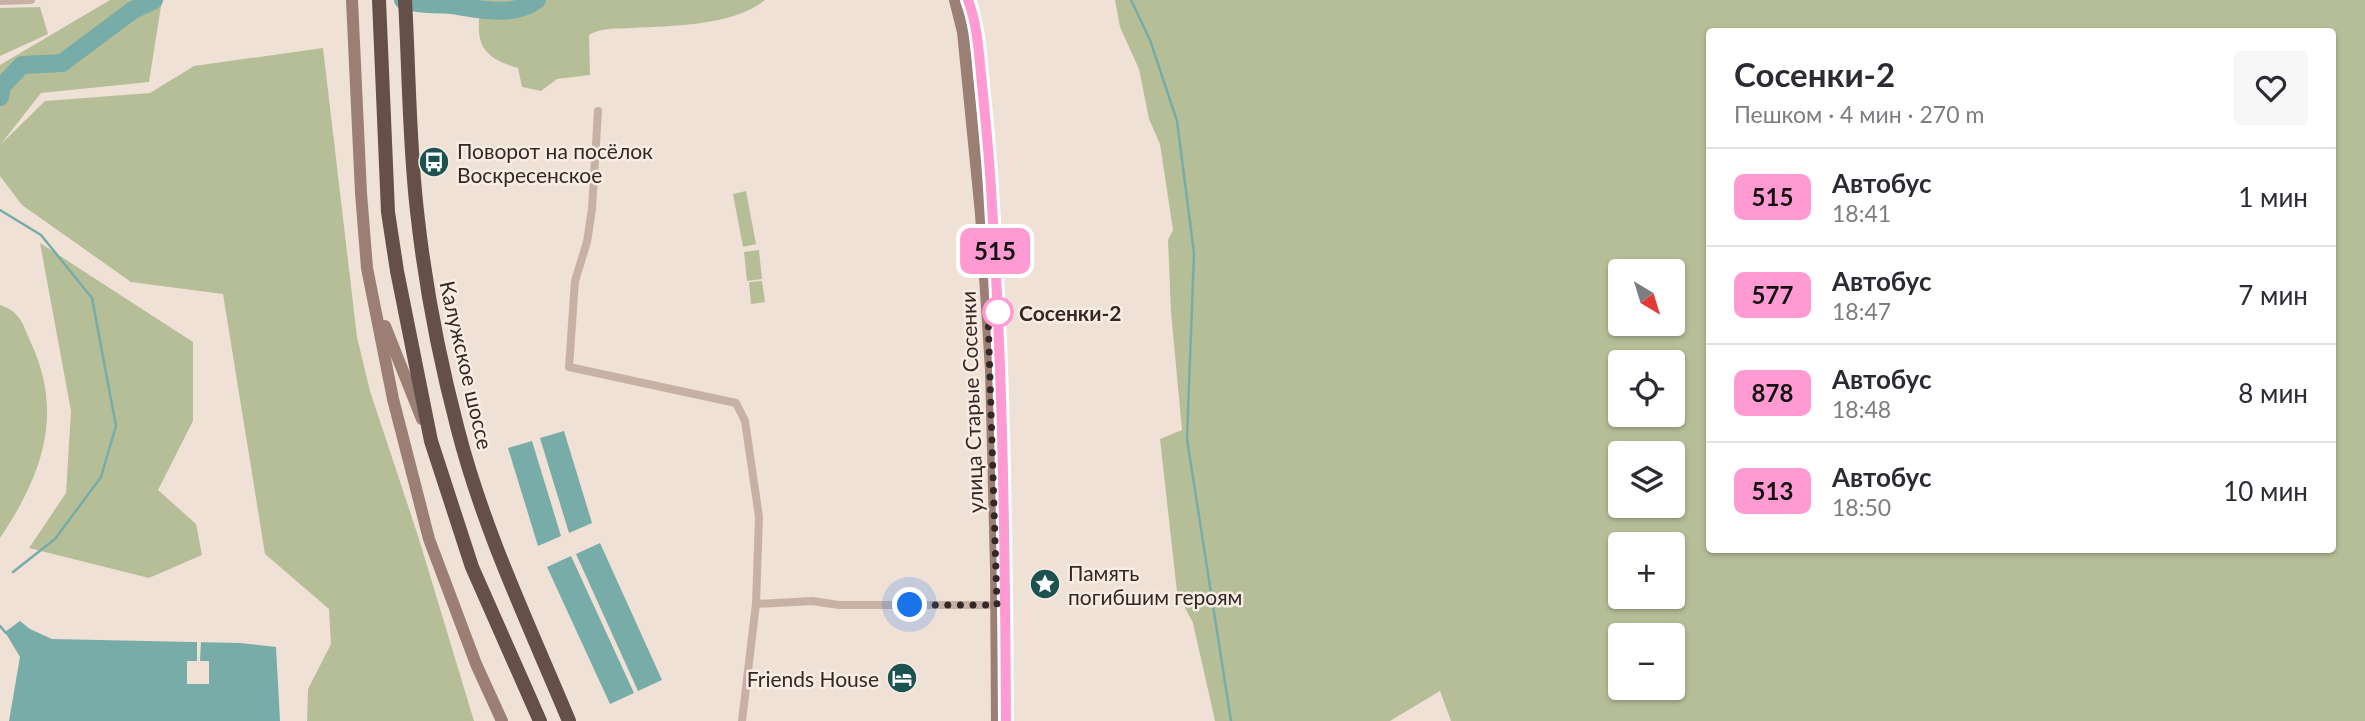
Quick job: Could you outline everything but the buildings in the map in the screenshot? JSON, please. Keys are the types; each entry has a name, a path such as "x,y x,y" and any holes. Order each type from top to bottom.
{"highway":[{"path":"379,0 388,212 431,441 472,567 540,721"},
{"name":"Калужское шоссе","path":"405,0 417,210 436,334 458,432 486,524 569,721"}],"main road":[{"path":"352,0 367,268 393,399 429,540 476,664 502,721"},
{"name":"улица Старые Сосенки","path":"955,0 963,32 986,282 1006,721"},
{"name":"улица Старые Сосенки","path":"968,0 973,7 988,144 1000,336 1001,605 997,721"},
{"path":"373,292 431,441"}],"street":[{"path":"0,1 31,0"},
{"path":"598,111 592,209 587,242 575,281 569,367 736,403 745,421 759,517 756,604 742,721"},
{"path":"756,604 812,601 839,605 1001,605"}],"green space":[{"path":"110,0 162,0 149,82 41,93 1,144 45,101 150,93 194,66 323,48 357,337 370,391 419,539 474,721 307,721 308,689 331,644 329,609 265,554 223,294 131,282 22,205 0,176 0,65"},
{"path":"481,0 765,0 752,9 720,20 594,32 589,35 590,75 557,79 541,91 522,87 518,68 494,58 482,44 479,35"},
{"path":"1115,0 2365,0 2365,721 1451,721 1440,691 1390,721 1215,721 1193,623 1177,592 1160,439 1182,430 1171,312 1168,240 1173,230 1160,144 1149,119 1139,69 1120,27"},
{"path":"40,7 48,34 0,56 0,8"},
{"path":"746,191 756,244 743,247 733,194"},
{"path":"40,243 193,342 193,421 158,490 196,524 202,555 149,578 29,548 66,493 71,411"},
{"path":"759,250 762,279 747,281 744,252"},
{"path":"762,281 765,302 751,304 749,282"},
{"path":"0,305 17,316 32,345 41,371 47,421 37,469 0,538"}],"water":[{"path":"564,431 592,523 569,533 540,438"},
{"path":"532,441 561,536 538,546 508,448"},
{"path":"600,543 662,680 638,691 576,554"},
{"path":"571,556 634,693 610,704 547,567"},
{"path":"20,621 52,639 240,643 276,647 280,721 9,721 20,657 5,632"}],"pier":[{"path":"197,641 201,641 200,661 209,661 209,684 187,684 187,661 197,661"}],"waterway":[{"path":"0,97 2,86 22,65 62,63 133,10 154,0"},
{"path":"403,0 496,11 518,9 537,0"},
{"path":"1131,0 1150,40 1177,121 1194,253 1187,439 1231,721"},
{"path":"0,210 41,235 92,298 116,426 101,477 55,539 13,572"},
{"path":"0,626 6,633"}],"bus line":[{"name":"515","path":"968,0 973,13 980,61 988,144 1000,349 1006,569 1006,721"}],"place":[{"name":"Поворот на посёлок Воскресенское","path":"434,162"},
{"name":"Сосенки-2","path":"998,312"},
{"name":"Память погибшим героям","path":"1045,584"},
{"name":"Friends House","path":"902,678"}],"route":[{"path":"910,605 997,605 988,314 998,312"}]}
